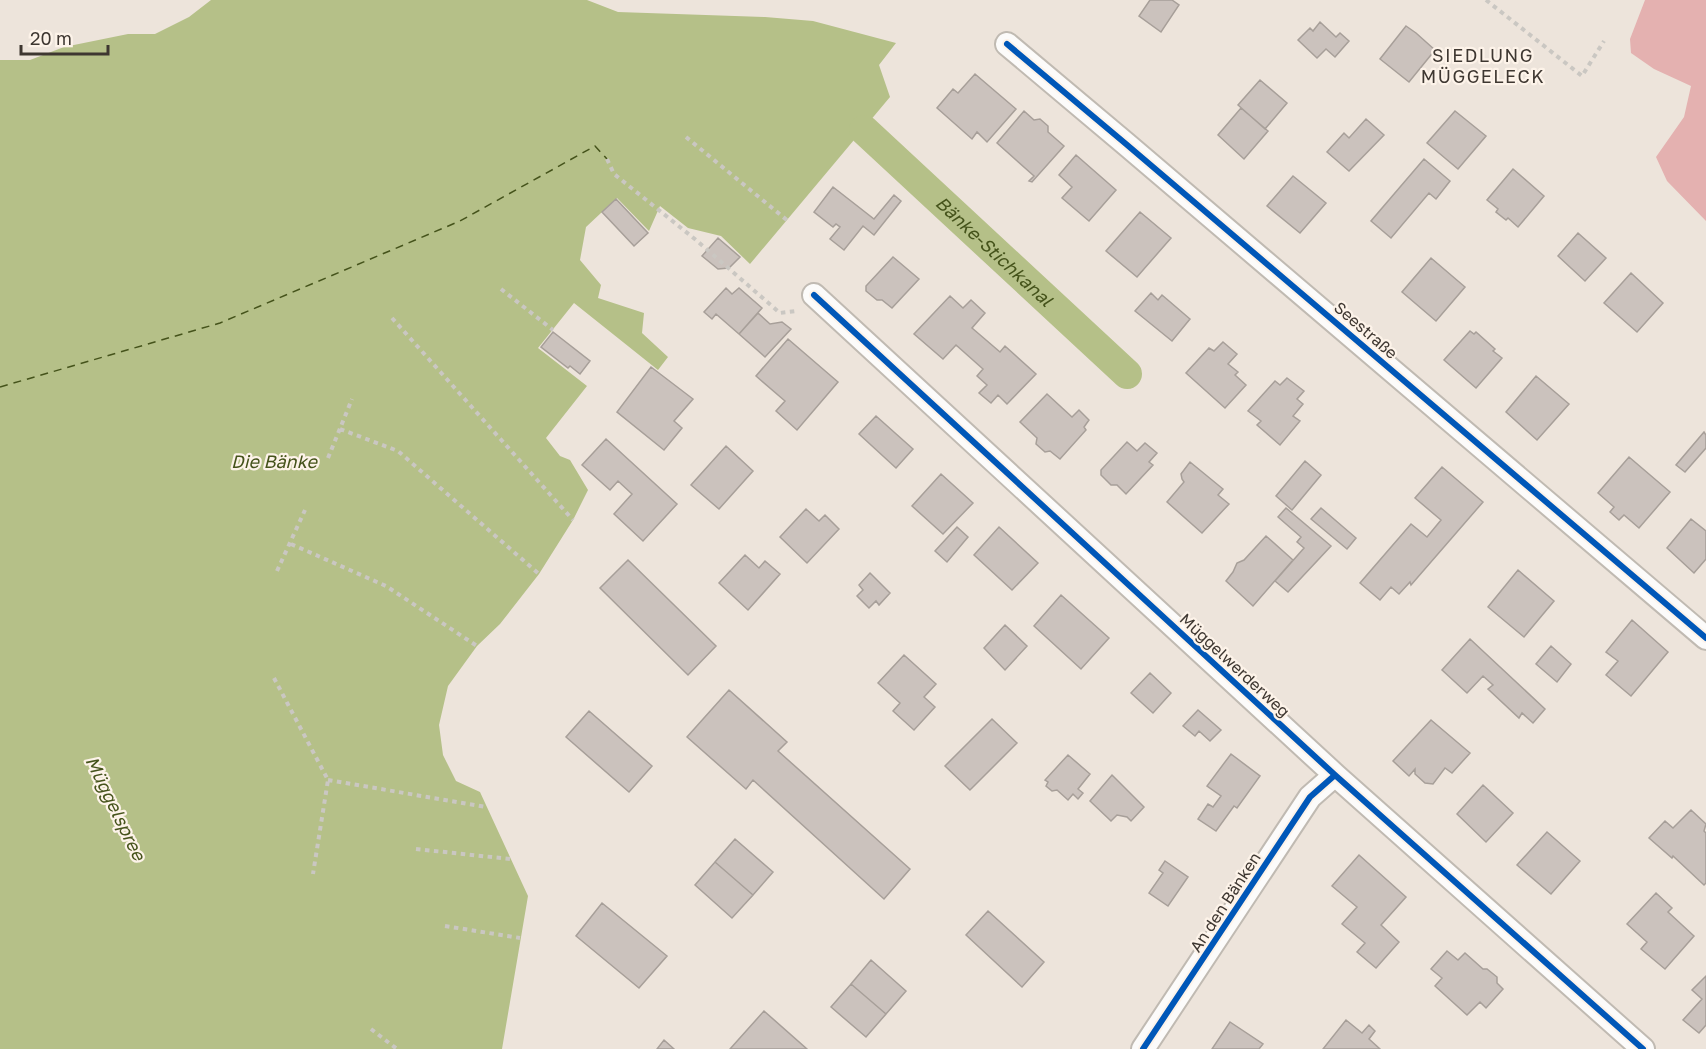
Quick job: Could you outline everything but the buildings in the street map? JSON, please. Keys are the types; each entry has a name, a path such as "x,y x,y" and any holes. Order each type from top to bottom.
{"street":[{"name":"Seestraße","path":"1007,44 1706,638"},
{"name":"Müggelwerderweg","path":"814,295 1335,775 1643,1049"},
{"name":"An den Bänken","path":"1143,1049 1310,797 1335,775"}],"path":[{"path":"1486,0 1582,76 1604,41"},
{"path":"686,136 788,221"},
{"path":"607,159 614,174 696,240 780,313 797,311"},
{"path":"501,290 553,330"},
{"path":"392,318 573,520"},
{"path":"328,458 352,399"},
{"path":"340,429 398,451 539,574"},
{"path":"277,571 305,510"},
{"path":"291,544 386,586 477,646"},
{"path":"274,678 328,780 313,874"},
{"path":"328,780 486,807"},
{"path":"416,849 510,859"},
{"path":"445,926 520,939"},
{"path":"371,1029 397,1049"}],"shaded area":[{"path":"1645,0 1706,0 1706,221 1667,181 1656,157 1684,117 1691,86 1654,69 1631,53 1630,39"}],"water":[{"name":"Die Bänke","path":"211,0 587,0 618,12 813,21 896,43 879,65 890,97 750,264 721,236 688,228 660,206 649,231 617,198 586,227 580,260 601,285 598,298 644,313 642,333 668,357 658,370 574,303 538,348 587,386 546,438 560,456 570,460 588,490 573,520 539,574 500,624 477,646 448,686 439,725 443,755 456,781 480,792 528,896 502,1049 0,1049 0,60 30,60 64,47 128,34 155,34 189,17"}],"waterway":[{"name":"Bänke-Stichkanal","path":"864,130 1127,374"}],"ferry route":[{"path":"0,387 220,323 460,221 595,146 607,159"}],"cycle path":[{"path":"1007,44 1706,638"},
{"path":"814,295 1335,775 1643,1049"},
{"path":"1143,1049 1310,797 1335,775"}],"district":[{"name":"SIEDLUNG MÜGGELECK","path":"1483,65"}],"water label":[{"name":"Müggelspree","path":"116,808"}]}
